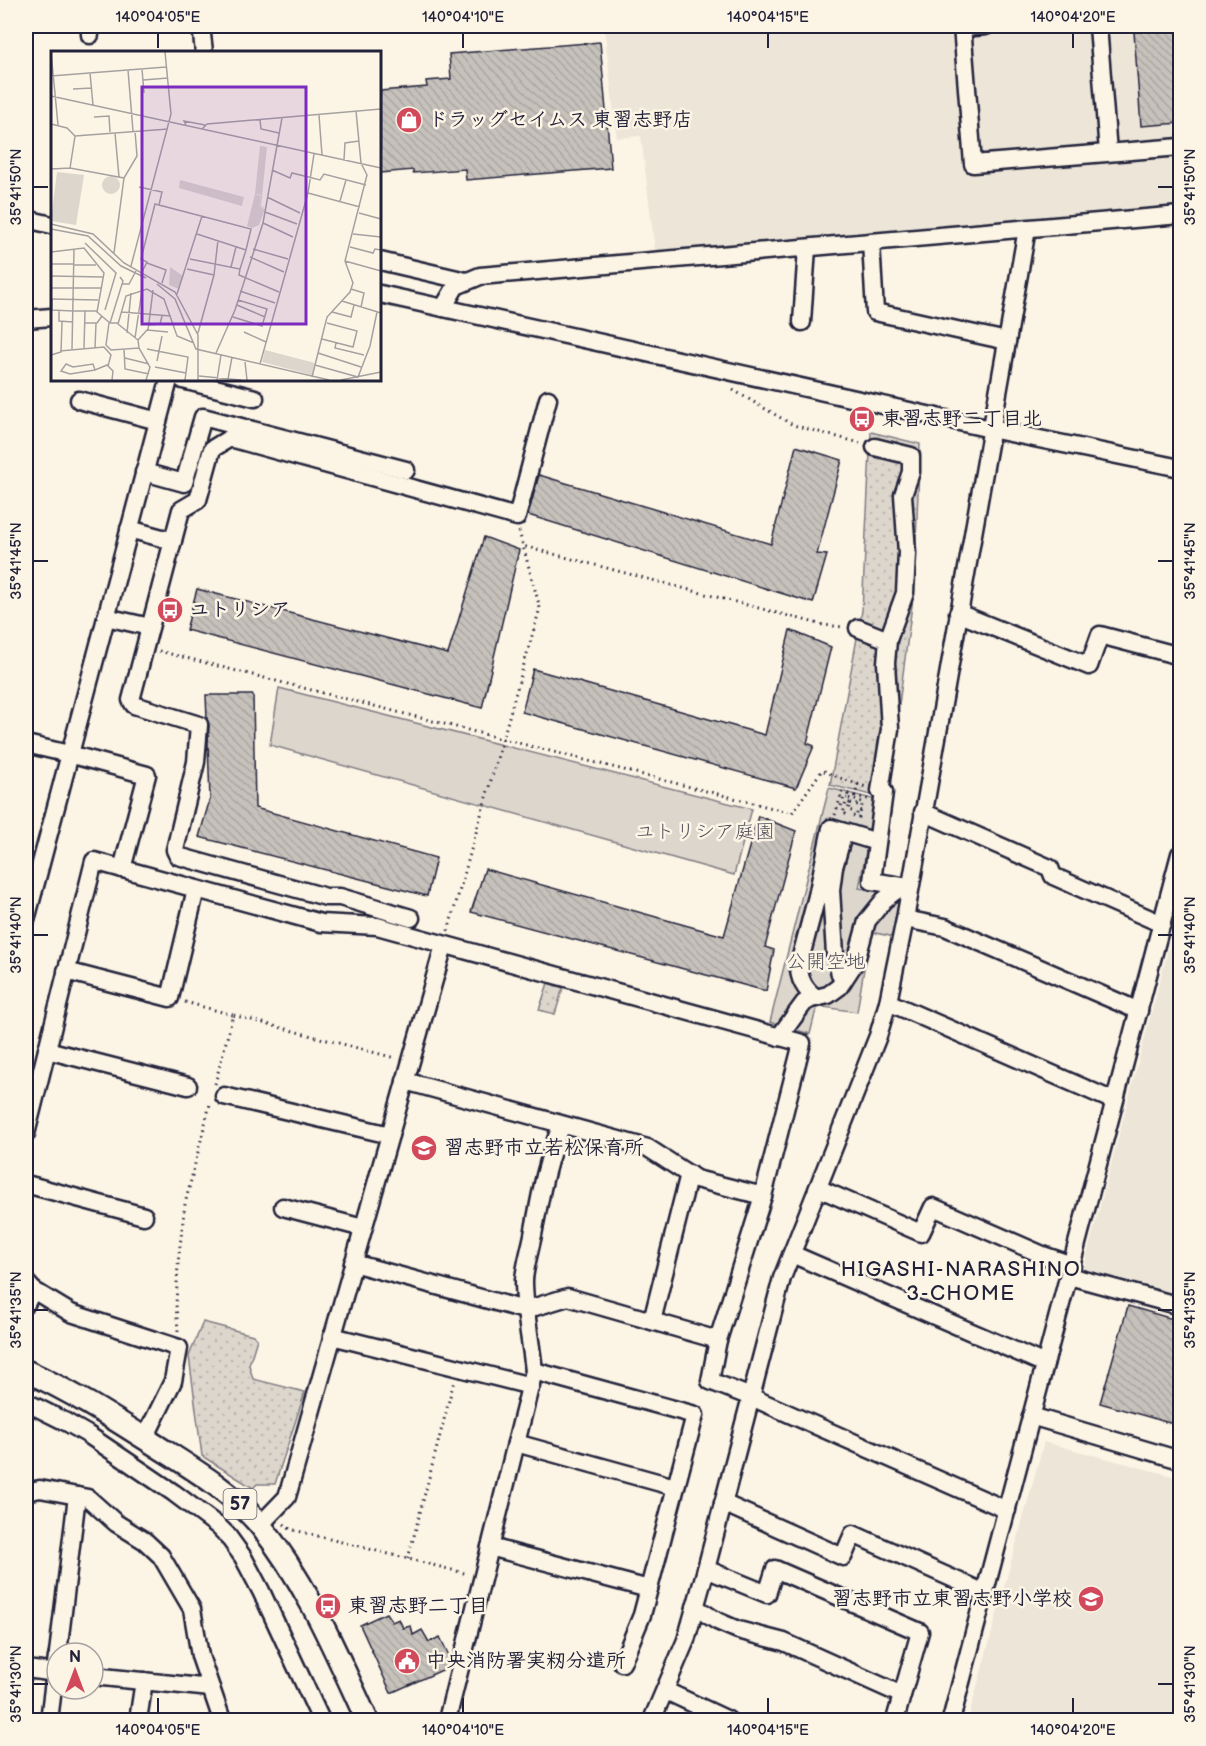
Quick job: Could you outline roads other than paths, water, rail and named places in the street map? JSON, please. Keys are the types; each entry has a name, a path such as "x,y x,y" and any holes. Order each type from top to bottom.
{"main road":[{"name":"57","path":"26,1371 72,1393 145,1438 241,1505 266,1519 312,1604 367,1720"}],"street":[{"path":"201,26 204,51"},
{"path":"986,26 962,27 973,164 1180,147"},
{"path":"1098,26 1108,152"},
{"path":"443,308 456,286 480,276 1180,215"},
{"path":"26,219 51,225"},
{"path":"652,1720 686,1640 782,1278 878,1036 888,1002 905,919 1027,229"},
{"path":"871,242 875,312 1007,341"},
{"path":"801,322 807,248"},
{"path":"381,261 466,280"},
{"path":"381,294 991,429 1180,468"},
{"path":"26,319 51,316"},
{"path":"26,920 169,381"},
{"path":"187,381 255,398"},
{"path":"411,918 340,897 326,897 178,856 175,850 196,762 200,725 134,705 131,700 150,627 181,510 198,500 212,449 230,438 516,517 548,399"},
{"path":"79,400 158,421"},
{"path":"144,472 184,483 203,417 406,470"},
{"path":"779,1037 804,1004 834,991 843,981 856,961 867,921 884,900 902,885 872,882 884,792 879,791 890,729 886,663 888,640 904,593 907,553 903,495 911,472 911,456 875,447"},
{"path":"129,529 173,541"},
{"path":"958,613 1089,666 1100,635 1180,656"},
{"path":"106,617 150,627"},
{"path":"867,632 888,640"},
{"path":"26,744 147,775 122,869"},
{"path":"923,812 1050,868 1053,876 1162,924"},
{"path":"817,998 811,995 803,984 798,970 831,828 843,824 877,842"},
{"path":"843,824 831,890 835,954 843,981"},
{"path":"951,1720 1180,854"},
{"path":"26,1134 94,861 321,924 377,926 801,1043 763,1196 718,1340 710,1381 751,1396 1007,1510"},
{"path":"66,971 170,998 196,889"},
{"path":"905,919 945,927 1139,1011"},
{"path":"266,1519 287,1497 444,945"},
{"path":"888,1002 1114,1101"},
{"path":"46,1050 188,1086"},
{"path":"405,1081 648,1148 696,1179 763,1196"},
{"path":"219,1094 390,1135"},
{"path":"447,1720 533,1379 532,1344 525,1310 524,1278 538,1205 551,1155 562,1125"},
{"path":"652,1321 688,1174"},
{"path":"26,1184 144,1216"},
{"path":"818,1188 921,1233 933,1207 1042,1255 1070,1271 1180,1306"},
{"path":"283,1207 363,1228"},
{"path":"792,1254 1045,1364"},
{"path":"353,1263 525,1310 567,1297 718,1340"},
{"path":"28,1292 71,1313 179,1348 173,1381 145,1438"},
{"path":"332,1336 457,1368 533,1379 694,1415 642,1615 622,1663"},
{"path":"26,1402 87,1434 174,1493 218,1526 234,1542 248,1565 321,1720"},
{"path":"1031,1416 1180,1460"},
{"path":"516,1443 675,1487"},
{"path":"26,1492 40,1489 88,1498 116,1523 145,1541 161,1556 192,1609 200,1656 222,1720"},
{"path":"60,1641 78,1496"},
{"path":"723,1503 843,1557 853,1534 985,1593"},
{"path":"490,1546 649,1589"},
{"path":"706,1569 767,1594 775,1569 920,1632 895,1720"},
{"path":"695,1607 717,1621 738,1630 783,1642 902,1695"},
{"path":"26,1669 45,1666"},
{"path":"105,1677 211,1688"},
{"path":"138,1720 144,1681"},
{"path":"666,1691 728,1720"},
{"path":"49,1720 52,1701"}],"place":[{"name":"ドラッグセイムス 東習志野店","path":"409,120"},
{"name":"東習志野二丁目北","path":"862,419"},
{"name":"ユトリシア","path":"170,610"},
{"name":"習志野市立若松保育所","path":"424,1148"},
{"name":"習志野市立東習志野小学校","path":"1091,1599"},
{"name":"東習志野二丁目","path":"328,1606"},
{"name":"中央消防署実籾分遣所","path":"407,1661"}],"district":[{"name":"HIGASHI-NARASHINO 3-CHOME","path":"961,1281"}],"park label":[{"name":"ユトリシア庭園","path":"705,832"},
{"name":"公開空地","path":"826,962"}]}
